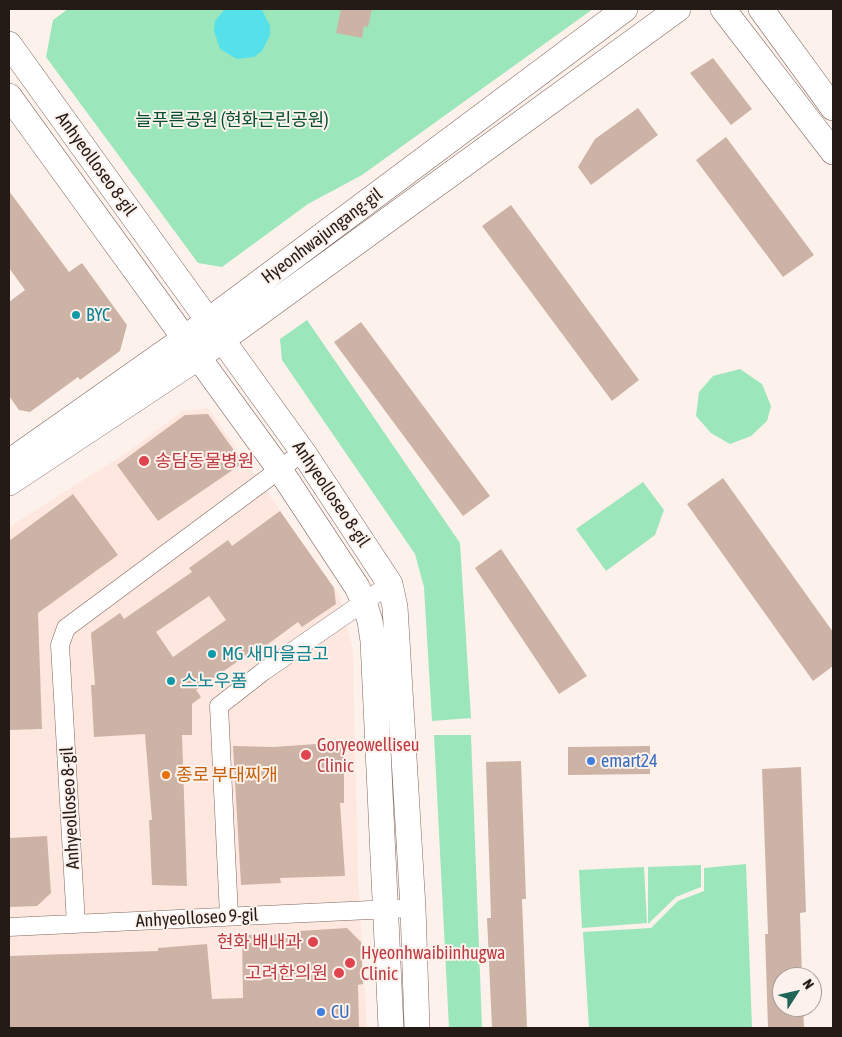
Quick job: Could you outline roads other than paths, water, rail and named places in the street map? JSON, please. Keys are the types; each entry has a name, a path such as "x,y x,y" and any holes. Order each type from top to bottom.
{"street":[{"name":"Hyeonhwajungang-gil","path":"14,464 217,330 625,9"},
{"path":"217,330 678,9"},
{"path":"723,9 833,152"},
{"path":"761,9 833,108"},
{"name":"Anhyeolloseo 8-gil","path":"9,44 217,330 303,452 390,584 395,606 413,908 417,1028"},
{"name":"Anhyeolloseo 8-gil","path":"9,96 280,470 357,587 364,602 370,621 373,641 390,1028"},
{"path":"280,470 303,452"},
{"name":"Anhyeolloseo 8-gil","path":"76,924 60,645 66,628 280,470"},
{"path":"229,916 219,706 264,671 390,584"},
{"name":"Anhyeolloseo 9-gil","path":"9,927 413,908"}],"water":[{"path":"225,9 262,10 270,26 270,35 262,51 254,57 237,59 220,49 214,31 215,21"}],"place":[{"name":"BYC","path":"76,315"},
{"name":"송담동물병원","path":"144,461"},
{"name":"MG 새마을금고","path":"212,654"},
{"name":"스노우폼","path":"171,681"},
{"name":"Goryeowelliseu Clinic","path":"306,755"},
{"name":"emart24","path":"591,761"},
{"name":"종로 부대찌개","path":"166,775"},
{"name":"현화 배내과","path":"313,942"},
{"name":"Hyeonhwaibiinhugwa Clinic","path":"350,963"},
{"name":"고려한의원","path":"339,973"},
{"name":"CU","path":"321,1012"}],"park label":[{"name":"늘푸른공원 (현화근린공원)","path":"232,120"}]}
